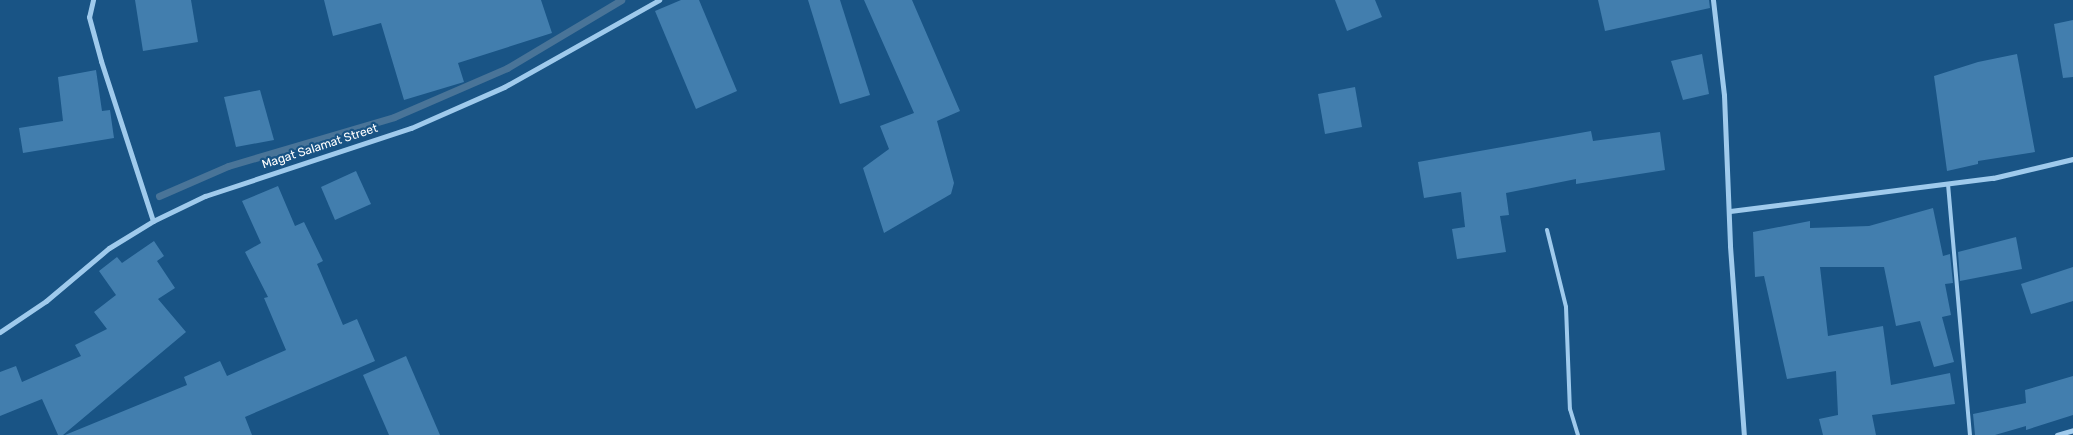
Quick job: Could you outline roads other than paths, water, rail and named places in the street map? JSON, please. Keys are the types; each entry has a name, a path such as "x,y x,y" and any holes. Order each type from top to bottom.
{"street":[{"path":"93,0 89,17 98,52 153,221"},
{"name":"Magat Salamat Street","path":"0,332 46,301 109,248 153,221 204,196 411,128 488,94 659,0"},
{"path":"1713,0 1724,95 1744,435"},
{"path":"1730,211 1993,178 2073,159"},
{"path":"2057,435 2073,430"}],"lane":[{"path":"1948,184 1970,435"},
{"path":"1547,230 1566,307 1570,409 1578,435"}],"waterway":[{"path":"159,196 228,166 394,117 507,68 621,0"}]}
